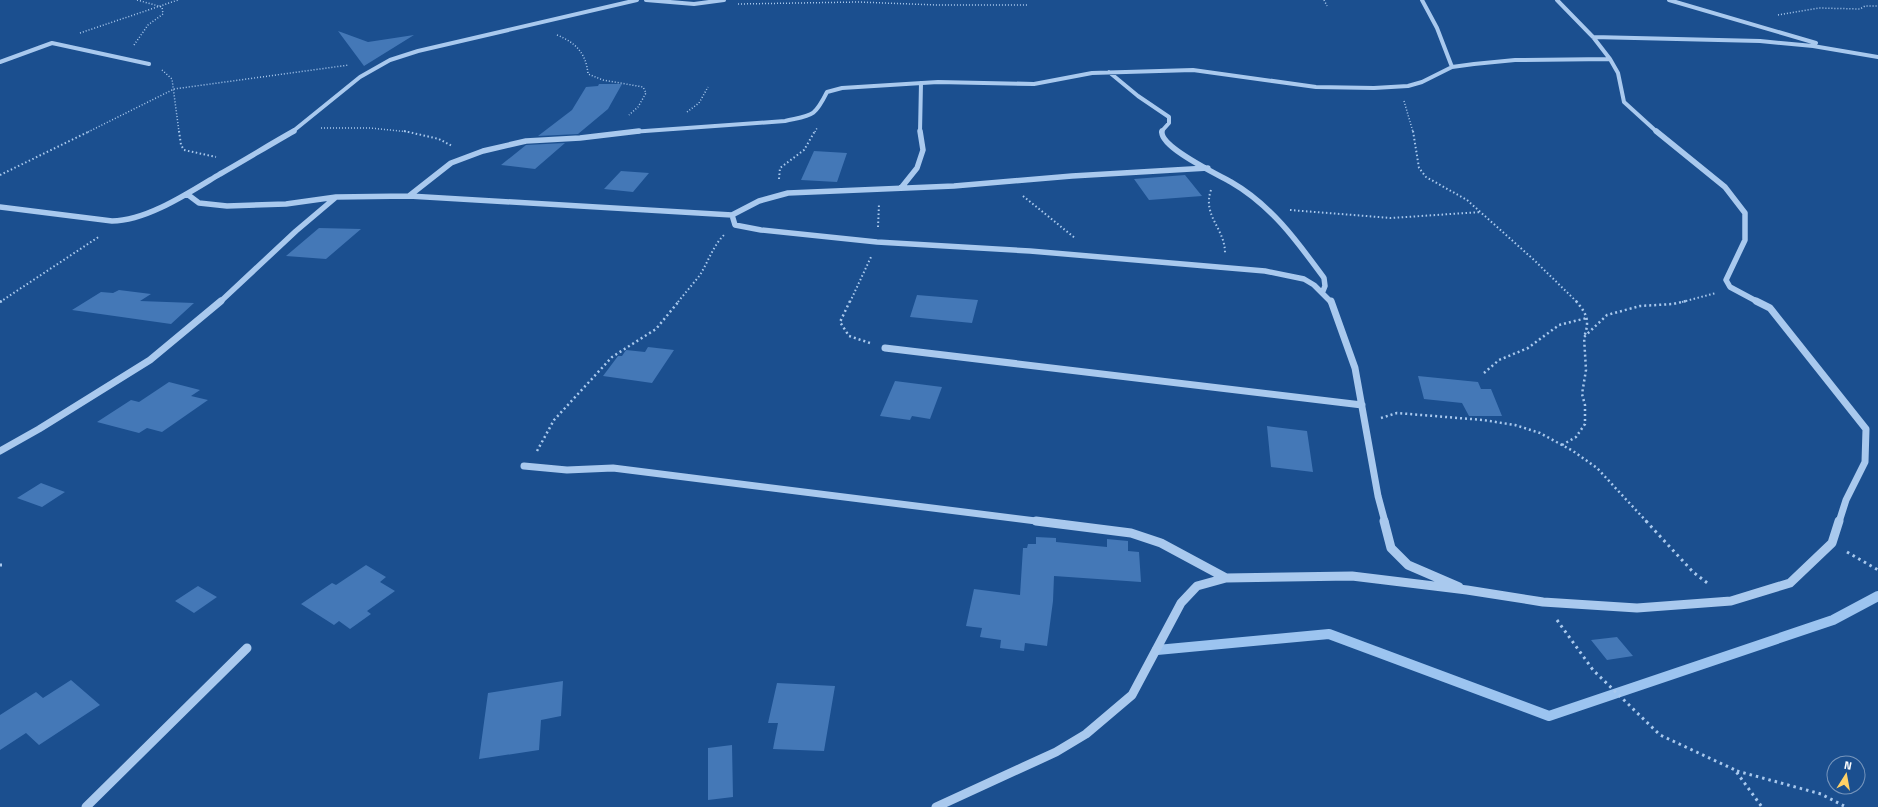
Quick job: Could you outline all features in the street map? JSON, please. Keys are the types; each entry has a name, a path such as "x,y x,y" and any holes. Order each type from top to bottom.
{"street":[{"path":"0,207 98,220 125,221 158,209 187,194 297,129 360,77 390,60 418,51 637,0"},
{"path":"648,0 694,5 706,5 724,0"},
{"path":"1422,0 1437,28 1452,67"},
{"path":"936,807 1056,752 1086,734 1132,695 1181,603 1197,586 1226,578 1352,576 1467,590 1543,602 1637,608 1731,601 1790,583 1832,543 1846,500 1865,462 1866,429 1770,308 1730,288 1726,280 1745,240 1745,213 1725,187 1640,118 1624,102 1618,73 1610,59 1593,37 1556,0"},
{"path":"1669,0 1792,37 1866,55"},
{"path":"1593,37 1760,41 1813,46 1878,57"},
{"path":"0,62 52,42 149,64"},
{"path":"409,196 451,163 505,145 526,141 580,138 645,130 785,121 807,116 818,111 825,95 831,90 921,83 982,82 1034,84 1046,83 1092,73 1193,70 1316,87 1348,89 1398,87 1422,82 1452,67 1515,60 1610,59"},
{"path":"1108,72 1138,96 1166,114 1170,120 1161,130 1160,134 1163,138 1185,155 1247,192 1270,208 1284,224 1324,278 1325,286 1322,291"},
{"path":"901,188 917,168 923,150 920,130 921,83"},
{"path":"187,194 199,203 227,206 286,204 336,197 409,196 732,215 755,202 773,195 788,193 954,186 1150,170 1208,168"},
{"path":"0,451 39,429 150,360 215,306 296,231 336,197"},
{"path":"732,215 735,225 761,230 877,242 1030,251 1223,268 1283,274 1304,279 1322,291 1330,299 1355,368 1378,496 1391,548 1408,565 1467,590"},
{"path":"885,348 1087,373 1267,392 1362,405"},
{"path":"524,466 567,470 613,468 1131,532 1161,543 1226,578"},
{"path":"86,807 247,648"}],"path":[{"path":"137,0 162,6"},
{"path":"52,42 178,0"},
{"path":"1324,0 1327,6"},
{"path":"737,4 858,2 937,5 1028,5"},
{"path":"127,58 148,25 163,14 162,6"},
{"path":"1775,16 1819,8 1860,8 1878,6"},
{"path":"530,25 558,35 574,44 584,52 588,74 603,80 643,87 646,93 638,107 608,135"},
{"path":"149,64 164,71 172,79 180,138 184,150 242,162"},
{"path":"0,175 174,89 350,65"},
{"path":"1398,87 1408,110 1419,168 1426,177 1467,200 1534,260 1541,269 1561,285 1584,308 1588,324 1584,337 1586,370 1582,394 1585,406 1585,424 1576,437 1561,445"},
{"path":"788,193 778,176 780,168 804,150 812,139 821,116 818,111"},
{"path":"297,129 349,126 395,130 434,138 449,145 468,157"},
{"path":"1219,175 1208,202 1226,248 1223,268"},
{"path":"1004,181 1075,239"},
{"path":"879,189 877,242 840,322 849,336 885,348"},
{"path":"1270,208 1391,218 1481,212"},
{"path":"0,302 125,221"},
{"path":"524,466 536,454 554,420 612,357 656,329 699,276 713,253 716,242 735,225"},
{"path":"1584,337 1607,315 1640,306 1673,304 1709,296 1730,288"},
{"path":"1484,373 1499,360 1528,348 1558,325 1587,318"},
{"path":"1366,428 1383,416 1397,413 1483,420 1515,425 1540,433 1573,451 1597,468 1694,572 1731,601"},
{"path":"1832,543 1878,570"},
{"path":"1543,602 1593,670 1616,694 1660,735 1736,770 1821,794 1846,807"},
{"path":"1736,770 1762,807"}],"building":[{"path":"338,31 368,42 414,35 364,66"},
{"path":"599,84 622,84 608,109 578,134 538,136 572,110 586,87 598,86"},
{"path":"565,143 535,169 501,165 526,145"},
{"path":"814,151 847,153 837,182 801,180"},
{"path":"621,171 649,173 633,192 604,189"},
{"path":"1185,175 1202,196 1149,200 1134,179"},
{"path":"319,228 361,229 326,259 286,256"},
{"path":"119,290 151,294 140,301 194,303 171,324 72,310 101,292 113,293"},
{"path":"917,295 978,300 972,323 910,317"},
{"path":"648,347 674,350 652,383 603,376 618,356 622,356 626,350 645,352"},
{"path":"1418,376 1478,382 1481,389 1491,389 1502,416 1469,416 1462,403 1424,399"},
{"path":"895,381 942,387 930,419 912,416 910,420 880,416"},
{"path":"169,382 200,390 191,396 208,400 162,432 147,428 139,433 97,422 131,400 139,402"},
{"path":"1267,426 1307,431 1313,472 1271,467"},
{"path":"41,483 65,492 42,507 17,498"},
{"path":"1036,537 1056,538 1056,542 1107,547 1107,539 1128,541 1128,551 1139,552 1141,582 1054,576 1053,601 1047,646 1025,643 1024,651 1000,648 1001,640 980,637 982,628 966,626 974,589 1020,595 1023,548 1027,548 1028,544 1036,544"},
{"path":"366,565 386,577 380,582 395,591 367,611 371,614 350,629 339,621 334,625 301,604 332,583 336,585"},
{"path":"198,586 217,597 194,613 175,601"},
{"path":"1617,637 1633,656 1607,660 1591,640"},
{"path":"71,680 100,705 39,745 26,733 0,750 0,715 36,692 43,698"},
{"path":"563,681 561,716 541,720 539,750 479,759 488,693"},
{"path":"777,683 835,686 824,751 773,749 778,723 768,723"},
{"path":"732,745 733,797 708,800 708,748"}],"waterway":[{"path":"1157,650 1329,634 1549,716 1833,620 1878,596"}]}
